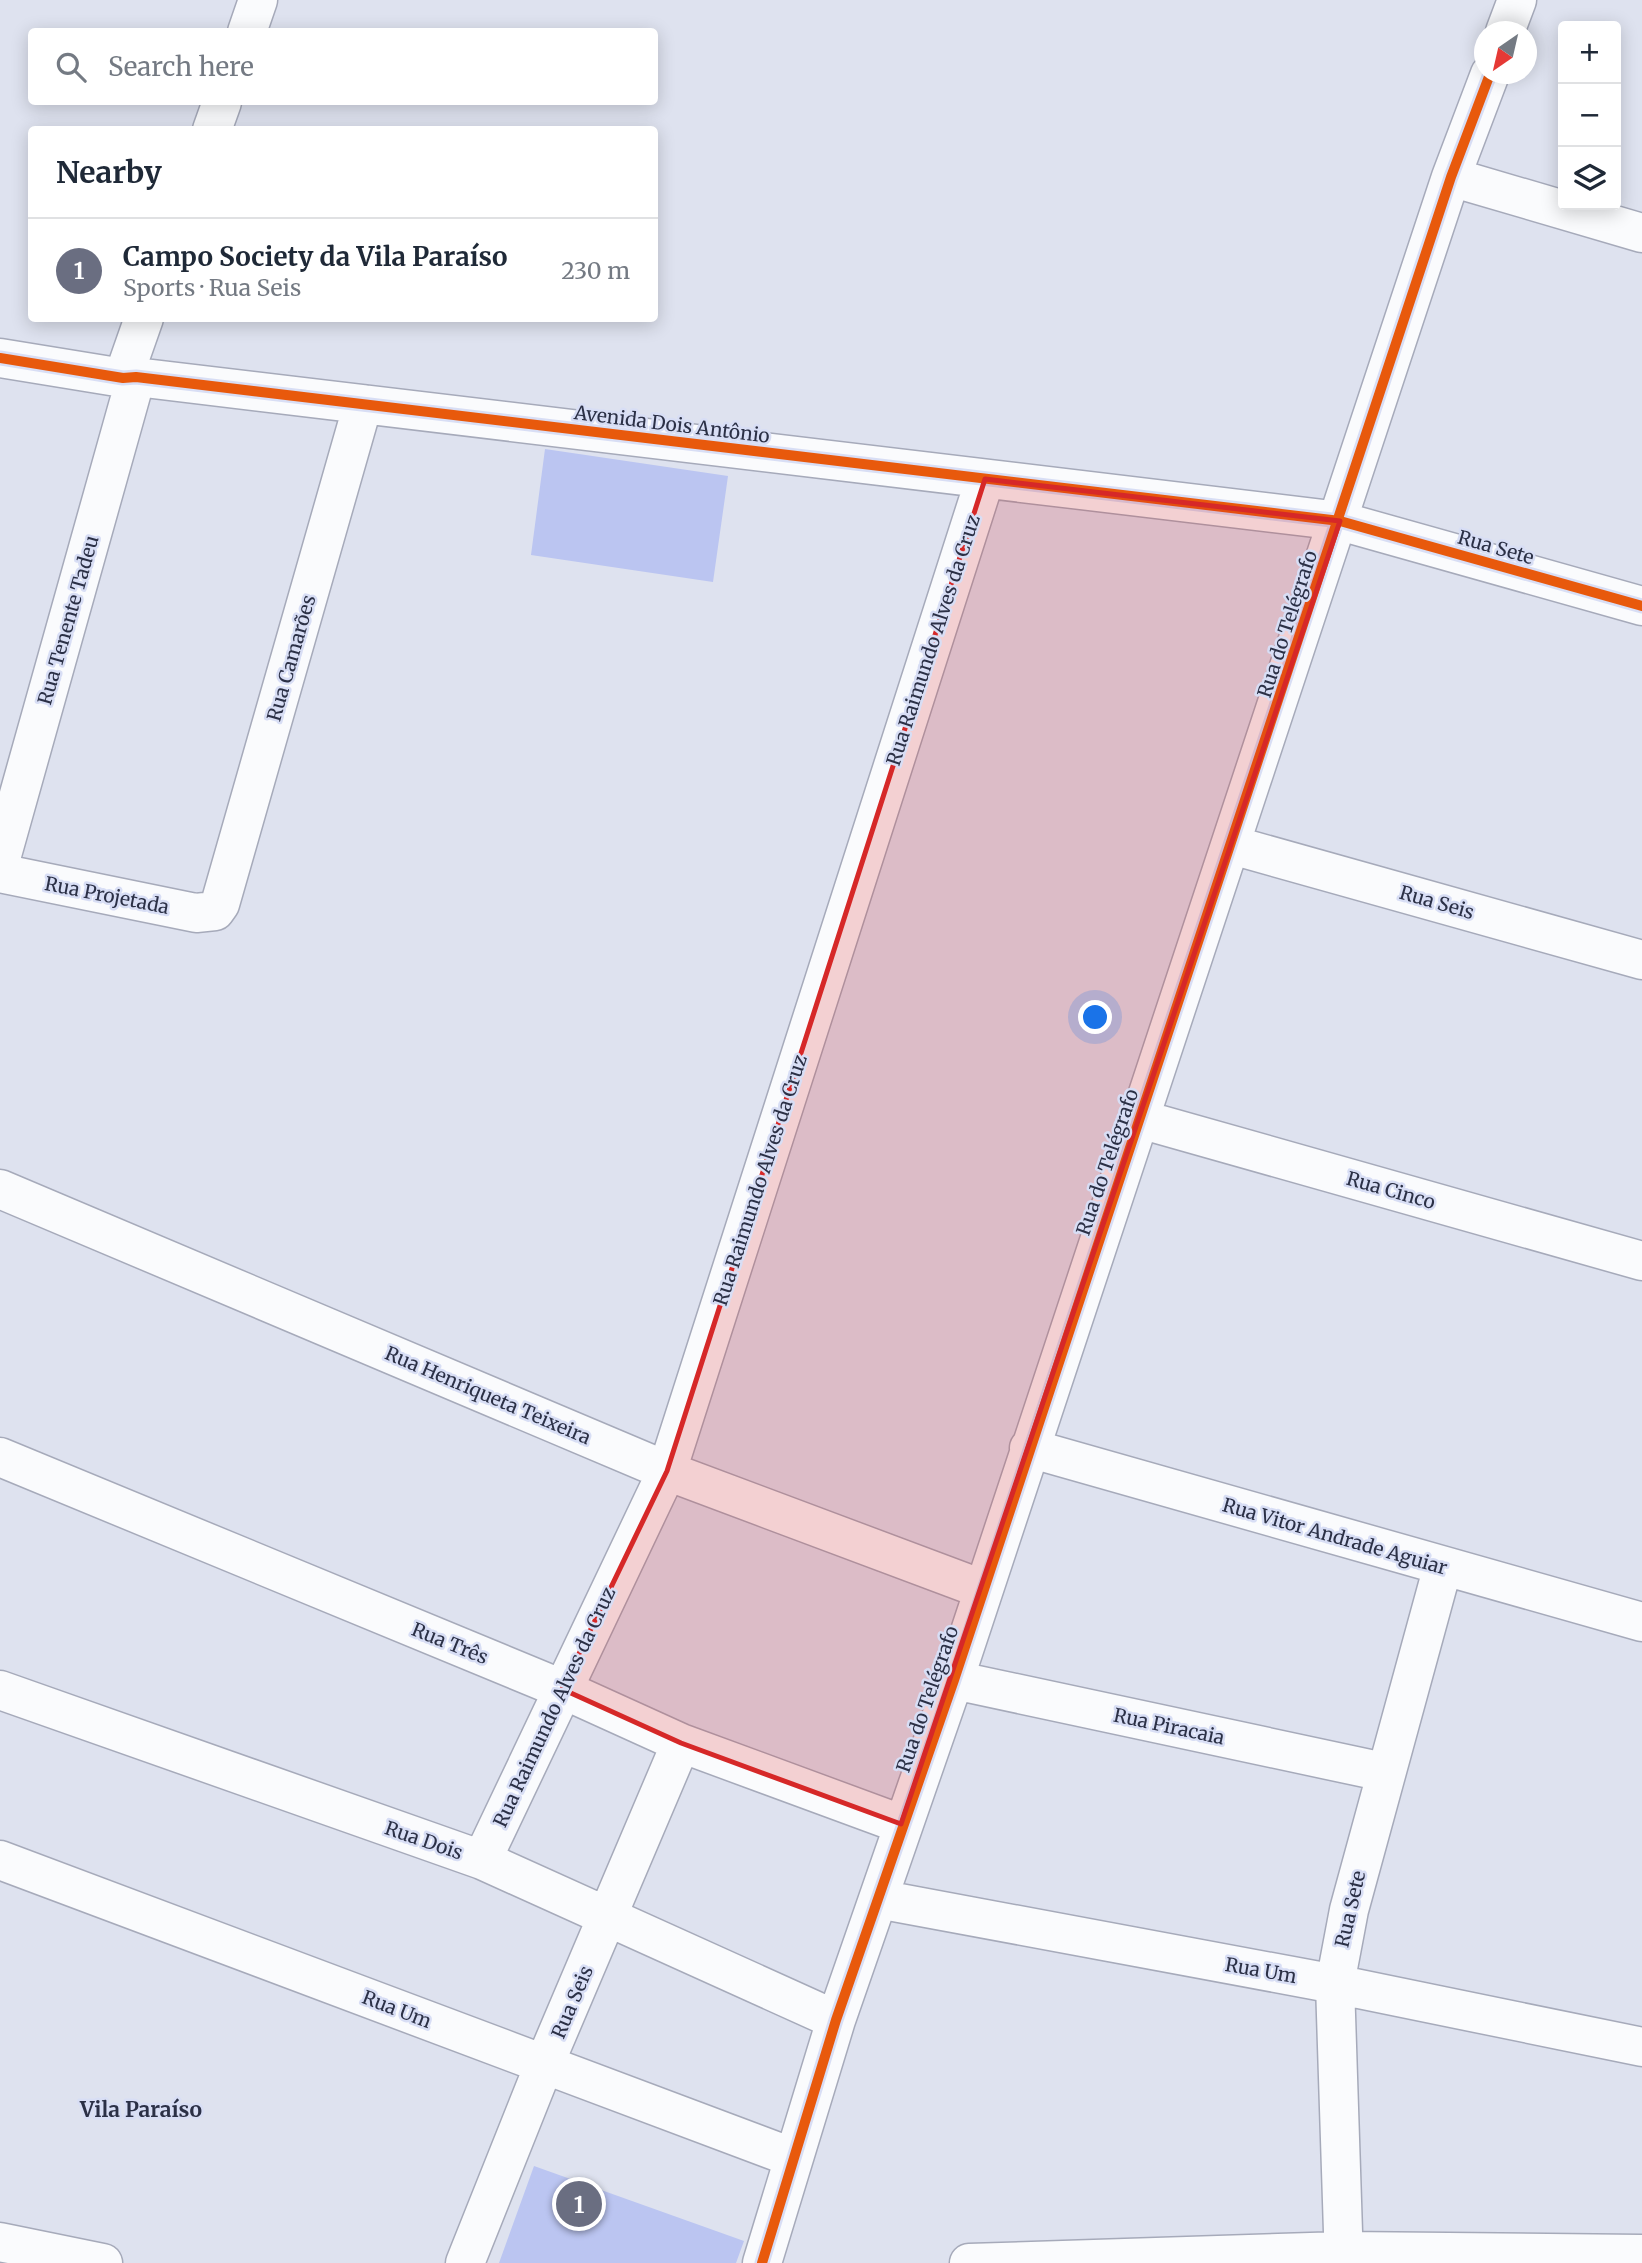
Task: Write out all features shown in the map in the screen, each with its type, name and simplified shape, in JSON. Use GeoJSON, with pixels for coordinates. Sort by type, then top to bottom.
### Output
{"type":"FeatureCollection","features":[{"type":"Feature","properties":{"kind":"street"},"geometry":{"type":"LineString","coordinates":[[248,28],[258,0]]}},
{"type":"Feature","properties":{"kind":"street"},"geometry":{"type":"LineString","coordinates":[[1509,21],[1517,0]]}},
{"type":"Feature","properties":{"kind":"street","name":"Rua do Telégrafo"},"geometry":{"type":"LineString","coordinates":[[762,2263],[836,2020],[901,1824],[954,1679],[1340,521],[1451,177],[1486,84]]}},
{"type":"Feature","properties":{"kind":"street"},"geometry":{"type":"LineString","coordinates":[[213,126],[221,105]]}},
{"type":"Feature","properties":{"kind":"street"},"geometry":{"type":"LineString","coordinates":[[1451,177],[1642,233]]}},
{"type":"Feature","properties":{"kind":"street","name":"Rua Tenente Tadeu"},"geometry":{"type":"LineString","coordinates":[[0,862],[143,322]]}},
{"type":"Feature","properties":{"kind":"street","name":"Avenida Dois Antônio"},"geometry":{"type":"LineString","coordinates":[[0,358],[129,378],[1340,521]]}},
{"type":"Feature","properties":{"kind":"street","name":"Rua Camarões"},"geometry":{"type":"LineString","coordinates":[[215,911],[224,894],[363,404]]}},
{"type":"Feature","properties":{"kind":"street","name":"Rua Raimundo Alves da Cruz"},"geometry":{"type":"LineString","coordinates":[[482,1860],[667,1471],[985,479]]}},
{"type":"Feature","properties":{"kind":"street","name":"Rua Sete"},"geometry":{"type":"LineString","coordinates":[[1340,521],[1642,606]]}},
{"type":"Feature","properties":{"kind":"street","name":"Rua Seis"},"geometry":{"type":"LineString","coordinates":[[1232,845],[1642,960]]}},
{"type":"Feature","properties":{"kind":"street","name":"Rua Projetada"},"geometry":{"type":"LineString","coordinates":[[0,873],[197,913],[215,911]]}},
{"type":"Feature","properties":{"kind":"street","name":"Rua Cinco"},"geometry":{"type":"LineString","coordinates":[[1140,1119],[1642,1261]]}},
{"type":"Feature","properties":{"kind":"street","name":"Rua Henriqueta Teixeira"},"geometry":{"type":"LineString","coordinates":[[0,1189],[667,1471],[982,1589]]}},
{"type":"Feature","properties":{"kind":"street","name":"Rua Vitor Andrade Aguiar"},"geometry":{"type":"LineString","coordinates":[[1029,1448],[1642,1622]]}},
{"type":"Feature","properties":{"kind":"street","name":"Rua Três"},"geometry":{"type":"LineString","coordinates":[[0,1457],[562,1689],[681,1743],[901,1824]]}},
{"type":"Feature","properties":{"kind":"street","name":"Rua Sete"},"geometry":{"type":"LineString","coordinates":[[1343,2257],[1335,1984],[1349,1910],[1384,1772],[1443,1566]]}},
{"type":"Feature","properties":{"kind":"street","name":"Rua Piracaia"},"geometry":{"type":"LineString","coordinates":[[954,1679],[1384,1772]]}},
{"type":"Feature","properties":{"kind":"street","name":"Rua Dois"},"geometry":{"type":"LineString","coordinates":[[0,1690],[482,1860],[609,1915],[836,2020]]}},
{"type":"Feature","properties":{"kind":"street","name":"Rua Seis"},"geometry":{"type":"LineString","coordinates":[[465,2263],[544,2065],[681,1743]]}},
{"type":"Feature","properties":{"kind":"street","name":"Rua Um"},"geometry":{"type":"LineString","coordinates":[[0,1860],[794,2158]]}},
{"type":"Feature","properties":{"kind":"street","name":"Rua Um"},"geometry":{"type":"LineString","coordinates":[[878,1899],[1335,1984],[1642,2048]]}},
{"type":"Feature","properties":{"kind":"street"},"geometry":{"type":"LineString","coordinates":[[0,2242],[103,2263]]}},
{"type":"Feature","properties":{"kind":"street"},"geometry":{"type":"LineString","coordinates":[[969,2263],[1642,2253]]}},
{"type":"Feature","properties":{"kind":"highlighted area"},"geometry":{"type":"Polygon","coordinates":[[[985,479],[1340,521],[901,1824],[681,1743],[562,1689],[667,1471],[985,479]]]}},
{"type":"Feature","properties":{"kind":"shaded area"},"geometry":{"type":"Polygon","coordinates":[[[545,449],[728,476],[713,582],[531,555],[545,449]]]}},
{"type":"Feature","properties":{"kind":"shaded area"},"geometry":{"type":"Polygon","coordinates":[[[534,2166],[744,2241],[736,2263],[499,2263],[534,2166]]]}},
{"type":"Feature","properties":{"kind":"cycle path"},"geometry":{"type":"LineString","coordinates":[[762,2263],[836,2020],[954,1680],[1451,177],[1486,84]]}},
{"type":"Feature","properties":{"kind":"cycle path"},"geometry":{"type":"LineString","coordinates":[[0,358],[123,378],[136,377],[1340,521],[1642,606]]}},
{"type":"Feature","properties":{"kind":"place","name":"Campo Society da Vila Paraíso"},"geometry":{"type":"Point","coordinates":[579,2204]}},
{"type":"Feature","properties":{"kind":"district","name":"Vila Paraíso"},"geometry":{"type":"Point","coordinates":[141,2109]}}]}
